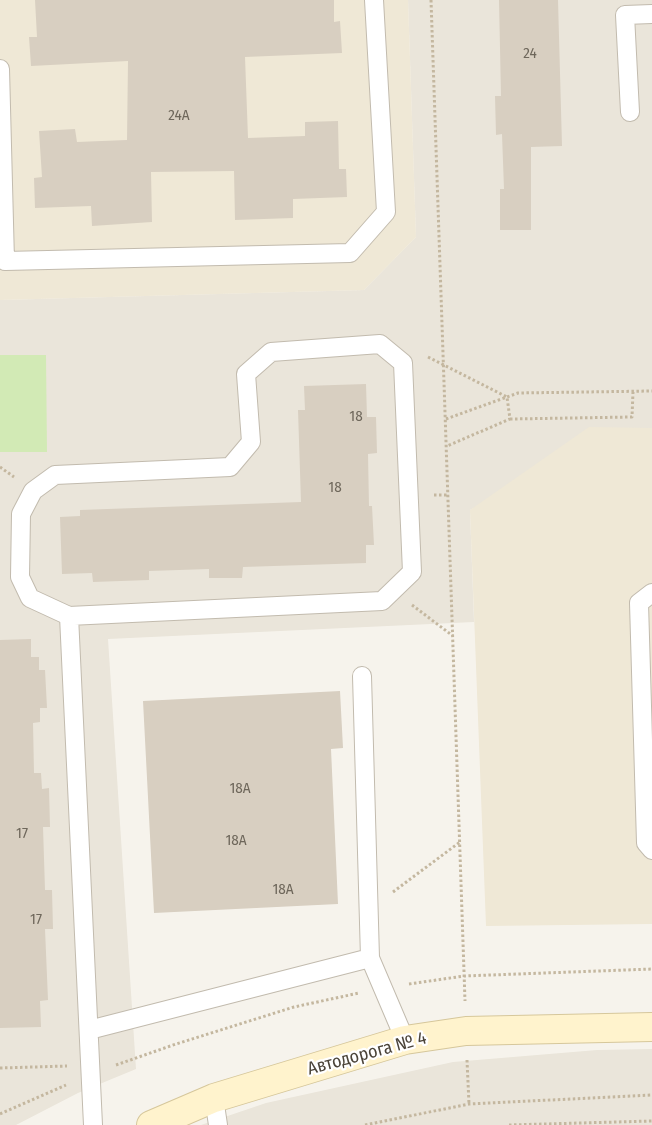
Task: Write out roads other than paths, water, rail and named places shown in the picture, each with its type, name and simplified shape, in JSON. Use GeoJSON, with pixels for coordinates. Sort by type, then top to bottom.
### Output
{"type":"FeatureCollection","features":[{"type":"Feature","properties":{"kind":"main road","name":"Автодорога № 4"},"geometry":{"type":"LineString","coordinates":[[151,1125],[214,1098],[405,1040],[466,1031],[652,1027]]}},
{"type":"Feature","properties":{"kind":"lane"},"geometry":{"type":"LineString","coordinates":[[0,69],[5,261],[350,253],[386,212],[374,0]]}},
{"type":"Feature","properties":{"kind":"lane"},"geometry":{"type":"LineString","coordinates":[[630,112],[624,15],[652,14]]}},
{"type":"Feature","properties":{"kind":"lane"},"geometry":{"type":"LineString","coordinates":[[380,344],[403,363],[412,572],[382,601],[68,616],[30,598],[20,577],[22,514],[33,490],[56,475],[230,467],[251,442],[246,374],[271,352],[380,344]]}},
{"type":"Feature","properties":{"kind":"lane"},"geometry":{"type":"LineString","coordinates":[[652,593],[639,603],[646,843],[652,850]]}},
{"type":"Feature","properties":{"kind":"lane"},"geometry":{"type":"LineString","coordinates":[[68,616],[93,1125]]}},
{"type":"Feature","properties":{"kind":"lane"},"geometry":{"type":"LineString","coordinates":[[362,676],[370,958],[405,1040]]}},
{"type":"Feature","properties":{"kind":"lane"},"geometry":{"type":"LineString","coordinates":[[89,1030],[370,958]]}},
{"type":"Feature","properties":{"kind":"lane"},"geometry":{"type":"LineString","coordinates":[[214,1098],[218,1125]]}}]}
